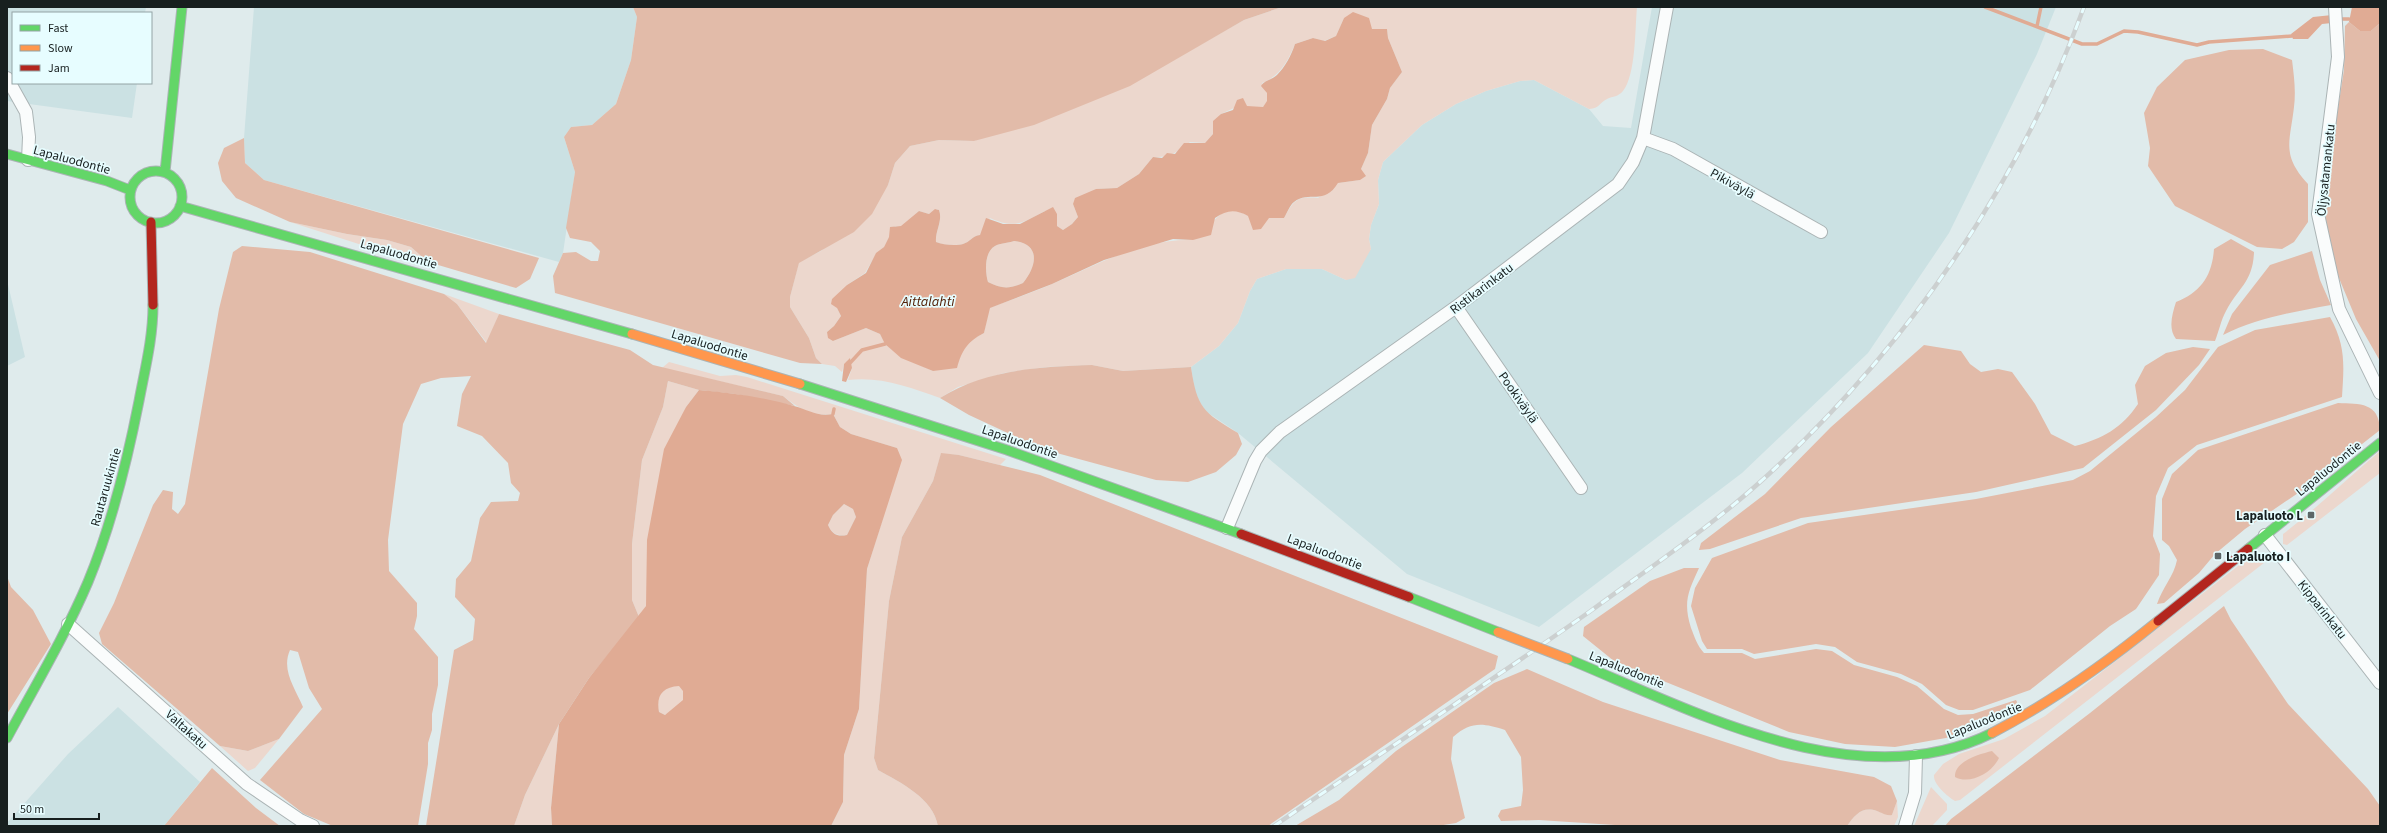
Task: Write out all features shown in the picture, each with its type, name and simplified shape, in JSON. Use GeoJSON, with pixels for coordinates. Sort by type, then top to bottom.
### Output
{"type":"FeatureCollection","features":[{"type":"Feature","properties":{"kind":"street"},"geometry":{"type":"LineString","coordinates":[[165,172],[182,7]]}},
{"type":"Feature","properties":{"kind":"street","name":"Ristikarinkatu"},"geometry":{"type":"LineString","coordinates":[[1227,528],[1249,471],[1268,444],[1605,196],[1627,173],[1642,138],[1667,7]]}},
{"type":"Feature","properties":{"kind":"street","name":"Öljysatamankatu"},"geometry":{"type":"LineString","coordinates":[[2335,7],[2338,57],[2318,214],[2339,309],[2380,393]]}},
{"type":"Feature","properties":{"kind":"street"},"geometry":{"type":"LineString","coordinates":[[7,78],[26,112],[29,137],[28,160]]}},
{"type":"Feature","properties":{"kind":"street","name":"Pikiväylä"},"geometry":{"type":"LineString","coordinates":[[1642,138],[1673,149],[1821,232]]}},
{"type":"Feature","properties":{"kind":"street","name":"Lapaluodontie"},"geometry":{"type":"LineString","coordinates":[[7,154],[107,181],[130,190]]}},
{"type":"Feature","properties":{"kind":"street"},"geometry":{"type":"LineString","coordinates":[[156,171],[165,172],[175,179],[181,190],[180,206],[169,219],[151,222],[136,214],[130,199],[130,190],[134,182],[144,174],[156,171]]}},
{"type":"Feature","properties":{"kind":"street","name":"Lapaluodontie"},"geometry":{"type":"LineString","coordinates":[[180,206],[326,245],[837,395],[1096,480],[1227,528],[1498,632],[1732,725],[1781,741],[1840,755],[1866,757],[1916,756],[1972,741],[2030,715],[2116,654],[2380,443]]}},
{"type":"Feature","properties":{"kind":"street","name":"Rautaruukintie"},"geometry":{"type":"LineString","coordinates":[[7,738],[68,624],[88,581],[103,539],[128,458],[151,341],[153,317],[151,222]]}},
{"type":"Feature","properties":{"kind":"street","name":"Pookiväylä"},"geometry":{"type":"LineString","coordinates":[[1456,307],[1582,488]]}},
{"type":"Feature","properties":{"kind":"street","name":"Kipparinkatu"},"geometry":{"type":"LineString","coordinates":[[2265,535],[2380,683]]}},
{"type":"Feature","properties":{"kind":"street","name":"Valtakatu"},"geometry":{"type":"LineString","coordinates":[[68,624],[247,784],[300,820],[313,826]]}},
{"type":"Feature","properties":{"kind":"street"},"geometry":{"type":"LineString","coordinates":[[1906,826],[1915,793],[1916,756]]}},
{"type":"Feature","properties":{"kind":"shaded area"},"geometry":{"type":"Polygon","coordinates":[[[7,7],[146,7],[145,12],[12,12],[12,84],[137,84],[132,118],[7,101],[7,7]]]}},
{"type":"Feature","properties":{"kind":"shaded area"},"geometry":{"type":"Polygon","coordinates":[[[254,7],[633,7],[637,17],[631,60],[616,104],[592,125],[571,127],[564,137],[575,172],[563,253],[559,262],[264,180],[245,163],[244,138],[254,7]]]}},
{"type":"Feature","properties":{"kind":"shaded area"},"geometry":{"type":"Polygon","coordinates":[[[633,7],[1282,7],[1244,20],[1130,86],[1034,125],[974,141],[939,140],[910,146],[895,163],[888,185],[872,214],[854,232],[799,263],[790,297],[790,307],[809,338],[816,358],[822,364],[800,363],[555,293],[553,276],[563,253],[576,252],[591,261],[598,261],[600,251],[591,242],[570,238],[566,228],[575,172],[564,137],[571,127],[592,125],[616,104],[631,60],[637,17],[633,7]]]}},
{"type":"Feature","properties":{"kind":"shaded area"},"geometry":{"type":"Polygon","coordinates":[[[1282,7],[1637,7],[1633,63],[1627,84],[1621,93],[1607,99],[1595,108],[1589,109],[1534,80],[1520,81],[1486,91],[1456,104],[1422,125],[1383,162],[1378,180],[1379,204],[1371,225],[1369,239],[1371,249],[1355,278],[1346,280],[1322,269],[1286,269],[1257,279],[1250,291],[1238,323],[1219,346],[1191,367],[1123,371],[1092,365],[1046,367],[1004,373],[958,387],[940,398],[895,383],[860,379],[848,380],[852,368],[844,364],[842,372],[835,366],[822,364],[816,358],[809,338],[790,307],[790,297],[799,262],[821,251],[888,185],[895,163],[910,146],[939,140],[974,141],[1198,46],[1244,20],[1282,7]],[[1344,18],[1336,36],[1324,41],[1313,38],[1295,44],[1279,72],[1262,83],[1267,93],[1267,102],[1263,107],[1236,107],[1221,114],[1213,134],[1205,143],[1190,142],[1173,154],[1153,157],[1139,174],[1117,188],[1096,189],[1073,204],[1078,217],[1072,224],[1063,230],[1057,226],[1057,214],[1045,211],[1030,219],[1012,224],[990,218],[980,235],[963,244],[946,244],[936,242],[940,222],[939,210],[936,209],[929,214],[919,211],[901,227],[895,226],[884,247],[876,254],[865,273],[847,285],[837,308],[841,316],[834,326],[827,332],[833,341],[866,328],[880,334],[890,348],[896,353],[933,371],[962,351],[971,340],[984,333],[989,308],[1037,290],[1103,261],[1138,248],[1156,243],[1193,240],[1224,211],[1238,210],[1248,216],[1284,218],[1297,200],[1305,198],[1318,198],[1338,183],[1360,180],[1361,169],[1368,153],[1372,125],[1387,99],[1390,88],[1402,72],[1388,38],[1387,29],[1372,29],[1344,18]]]}},
{"type":"Feature","properties":{"kind":"shaded area"},"geometry":{"type":"Polygon","coordinates":[[[1652,7],[2056,7],[2037,54],[1949,233],[1868,353],[1742,473],[1539,627],[1407,574],[1238,433],[1205,411],[1195,393],[1191,367],[1219,346],[1238,323],[1250,291],[1257,279],[1286,269],[1322,269],[1346,280],[1371,249],[1369,239],[1371,225],[1379,204],[1378,180],[1383,162],[1422,125],[1456,104],[1486,91],[1520,81],[1534,80],[1589,109],[1603,126],[1631,128],[1652,7]]]}},
{"type":"Feature","properties":{"kind":"shaded area"},"geometry":{"type":"Polygon","coordinates":[[[2349,22],[2360,31],[2371,31],[2380,23],[2380,361],[2356,319],[2329,254],[2324,197],[2344,70],[2345,26],[2349,22]]]}},
{"type":"Feature","properties":{"kind":"shaded area"},"geometry":{"type":"Polygon","coordinates":[[[2263,49],[2292,60],[2295,95],[2289,148],[2294,165],[2299,174],[2308,184],[2308,222],[2294,242],[2282,249],[2257,247],[2175,206],[2148,166],[2150,148],[2144,113],[2157,87],[2185,60],[2229,50],[2263,49]]]}},
{"type":"Feature","properties":{"kind":"shaded area"},"geometry":{"type":"Polygon","coordinates":[[[244,138],[245,163],[264,180],[539,258],[530,279],[516,288],[428,262],[411,247],[387,240],[347,234],[290,222],[236,198],[222,181],[218,163],[224,148],[244,138]]]}},
{"type":"Feature","properties":{"kind":"shaded area"},"geometry":{"type":"Polygon","coordinates":[[[290,222],[347,234],[387,240],[411,247],[428,262],[365,246],[290,222]]]}},
{"type":"Feature","properties":{"kind":"shaded area"},"geometry":{"type":"Polygon","coordinates":[[[2231,239],[2254,252],[2253,262],[2248,278],[2224,314],[2215,341],[2176,339],[2171,326],[2176,302],[2192,293],[2204,282],[2211,267],[2214,249],[2231,239]]]}},
{"type":"Feature","properties":{"kind":"shaded area"},"geometry":{"type":"Polygon","coordinates":[[[1014,241],[1029,246],[1032,251],[1034,257],[1028,276],[1023,283],[1010,287],[1001,287],[988,282],[986,262],[991,249],[997,245],[1014,241]]]}},
{"type":"Feature","properties":{"kind":"shaded area"},"geometry":{"type":"Polygon","coordinates":[[[242,246],[310,252],[444,294],[457,304],[486,343],[499,314],[630,350],[653,365],[783,396],[795,406],[735,394],[699,390],[668,381],[663,407],[642,460],[632,544],[632,600],[639,617],[589,678],[559,724],[525,795],[514,826],[426,826],[454,650],[473,640],[475,619],[455,597],[456,579],[471,561],[480,518],[491,502],[518,501],[520,493],[511,483],[508,463],[482,436],[457,426],[462,394],[471,376],[441,378],[421,384],[403,424],[388,540],[389,571],[417,603],[417,616],[414,629],[438,657],[438,685],[432,714],[432,730],[428,743],[428,764],[418,826],[333,826],[304,814],[260,780],[322,709],[309,688],[298,652],[290,650],[287,665],[290,679],[303,707],[279,739],[248,751],[220,746],[102,644],[99,633],[114,603],[153,505],[163,490],[173,492],[172,509],[178,514],[185,504],[219,309],[233,252],[242,246]]]}},
{"type":"Feature","properties":{"kind":"shaded area"},"geometry":{"type":"Polygon","coordinates":[[[2312,251],[2320,280],[2331,305],[2262,320],[2223,335],[2232,314],[2270,265],[2312,251]]]}},
{"type":"Feature","properties":{"kind":"shaded area"},"geometry":{"type":"Polygon","coordinates":[[[7,280],[25,357],[7,366],[7,280]]]}},
{"type":"Feature","properties":{"kind":"shaded area"},"geometry":{"type":"Polygon","coordinates":[[[444,294],[499,314],[487,343],[457,304],[444,294]]]}},
{"type":"Feature","properties":{"kind":"shaded area"},"geometry":{"type":"Polygon","coordinates":[[[2330,317],[2339,337],[2343,356],[2342,397],[2197,445],[2168,468],[2156,496],[2153,536],[2160,554],[2159,575],[2136,609],[2110,626],[2030,690],[1973,710],[1959,710],[1946,705],[1922,684],[1901,674],[1857,662],[1835,647],[1816,644],[1754,654],[1742,649],[1707,649],[1702,641],[1691,606],[1695,588],[1712,558],[1808,523],[1976,499],[2073,480],[2090,471],[2156,417],[2185,390],[2218,347],[2255,330],[2330,317]]]}},
{"type":"Feature","properties":{"kind":"shaded area"},"geometry":{"type":"Polygon","coordinates":[[[1924,345],[1961,351],[1970,364],[1981,372],[1998,369],[2012,372],[2035,404],[2051,434],[2075,446],[2103,436],[2118,426],[2132,412],[2138,404],[2135,385],[2145,366],[2166,353],[2193,347],[2210,349],[2199,365],[2156,410],[2083,468],[1976,492],[1801,518],[1710,549],[1699,550],[1701,543],[1765,494],[1831,427],[1924,345]]]}},
{"type":"Feature","properties":{"kind":"shaded area"},"geometry":{"type":"Polygon","coordinates":[[[669,362],[720,376],[736,375],[747,377],[1006,459],[1000,465],[959,455],[941,454],[933,481],[902,537],[889,601],[874,758],[878,770],[906,786],[923,799],[935,816],[938,826],[831,826],[843,802],[844,755],[859,709],[867,569],[883,518],[897,448],[851,434],[840,427],[833,414],[826,415],[812,413],[800,408],[783,396],[662,368],[669,362]]]}},
{"type":"Feature","properties":{"kind":"shaded area"},"geometry":{"type":"Polygon","coordinates":[[[1092,365],[1123,371],[1191,367],[1196,392],[1204,408],[1217,420],[1238,433],[1242,444],[1236,455],[1216,472],[1188,482],[1156,480],[1042,449],[969,415],[940,398],[958,388],[995,375],[1033,369],[1092,365]]]}},
{"type":"Feature","properties":{"kind":"shaded area"},"geometry":{"type":"Polygon","coordinates":[[[668,381],[699,390],[686,407],[677,427],[648,583],[646,606],[639,617],[632,600],[632,544],[642,460],[663,407],[668,381]]]}},
{"type":"Feature","properties":{"kind":"shaded area"},"geometry":{"type":"Polygon","coordinates":[[[2338,403],[2367,406],[2372,409],[2379,421],[2380,430],[2307,487],[2245,529],[2215,554],[2199,573],[2164,603],[2157,604],[2177,560],[2169,546],[2162,540],[2162,499],[2172,474],[2198,450],[2338,403]]]}},
{"type":"Feature","properties":{"kind":"shaded area"},"geometry":{"type":"Polygon","coordinates":[[[2380,451],[2380,473],[2287,545],[2283,544],[2283,534],[2380,451]]]}},
{"type":"Feature","properties":{"kind":"shaded area"},"geometry":{"type":"Polygon","coordinates":[[[941,453],[959,455],[1040,475],[1498,656],[1495,669],[1268,826],[938,826],[930,807],[923,799],[906,786],[878,770],[874,758],[889,601],[902,537],[933,481],[941,453]]]}},
{"type":"Feature","properties":{"kind":"shaded area"},"geometry":{"type":"Polygon","coordinates":[[[844,504],[853,509],[856,517],[847,535],[835,534],[828,525],[833,515],[844,504]]]}},
{"type":"Feature","properties":{"kind":"shaded area"},"geometry":{"type":"Polygon","coordinates":[[[2256,552],[2266,554],[2269,559],[1960,800],[1955,801],[1938,786],[1934,775],[1943,764],[1959,754],[2004,739],[2045,716],[2256,552]]]}},
{"type":"Feature","properties":{"kind":"shaded area"},"geometry":{"type":"Polygon","coordinates":[[[1684,568],[1699,568],[1688,597],[1687,611],[1691,628],[1704,653],[1742,653],[1755,659],[1816,649],[1832,651],[1854,665],[1897,677],[1917,686],[1944,709],[1958,715],[1973,714],[2016,700],[2017,702],[2014,710],[1957,736],[1895,747],[1845,744],[1789,732],[1614,661],[1583,636],[1584,627],[1650,581],[1684,568]]]}},
{"type":"Feature","properties":{"kind":"shaded area"},"geometry":{"type":"Polygon","coordinates":[[[7,576],[11,587],[33,610],[51,644],[7,714],[7,576]]]}},
{"type":"Feature","properties":{"kind":"shaded area"},"geometry":{"type":"Polygon","coordinates":[[[2224,606],[2231,620],[2288,704],[2368,789],[2380,806],[2380,826],[1945,826],[1951,819],[2090,713],[2224,606]]]}},
{"type":"Feature","properties":{"kind":"shaded area"},"geometry":{"type":"Polygon","coordinates":[[[1527,669],[1603,702],[1780,760],[1874,777],[1891,786],[1897,801],[1892,815],[1867,810],[1859,812],[1847,826],[1630,826],[1539,820],[1501,821],[1498,816],[1501,810],[1521,806],[1523,790],[1521,757],[1505,730],[1490,726],[1478,725],[1466,728],[1453,737],[1451,759],[1465,818],[1456,823],[1437,826],[1295,826],[1339,800],[1396,751],[1494,683],[1527,669]]]}},
{"type":"Feature","properties":{"kind":"shaded area"},"geometry":{"type":"Polygon","coordinates":[[[685,671],[684,707],[665,715],[659,712],[654,694],[685,671]]]}},
{"type":"Feature","properties":{"kind":"shaded area"},"geometry":{"type":"Polygon","coordinates":[[[118,707],[200,782],[164,826],[7,826],[7,823],[68,754],[118,707]]]}},
{"type":"Feature","properties":{"kind":"shaded area"},"geometry":{"type":"Polygon","coordinates":[[[559,724],[551,808],[552,826],[514,826],[525,795],[559,724]]]}},
{"type":"Feature","properties":{"kind":"shaded area"},"geometry":{"type":"Polygon","coordinates":[[[279,739],[255,768],[248,771],[220,746],[248,751],[279,739]]]}},
{"type":"Feature","properties":{"kind":"shaded area"},"geometry":{"type":"Polygon","coordinates":[[[1992,751],[1999,758],[1986,773],[1967,780],[1955,777],[1956,771],[1963,763],[1975,756],[1992,751]]]}},
{"type":"Feature","properties":{"kind":"shaded area"},"geometry":{"type":"Polygon","coordinates":[[[212,768],[256,808],[280,826],[164,826],[212,768]]]}},
{"type":"Feature","properties":{"kind":"shaded area"},"geometry":{"type":"Polygon","coordinates":[[[1931,787],[1947,804],[1947,810],[1932,826],[1914,826],[1931,787]]]}},
{"type":"Feature","properties":{"kind":"shaded area"},"geometry":{"type":"Polygon","coordinates":[[[1897,801],[1898,817],[1894,826],[1847,826],[1859,812],[1867,810],[1892,815],[1897,801]]]}},
{"type":"Feature","properties":{"kind":"water"},"geometry":{"type":"Polygon","coordinates":[[[2352,7],[2380,7],[2380,23],[2371,31],[2360,31],[2349,22],[2352,7]]]}},
{"type":"Feature","properties":{"kind":"water","name":"Aittalahti"},"geometry":{"type":"Polygon","coordinates":[[[1353,12],[1369,18],[1372,29],[1387,29],[1388,38],[1402,72],[1390,88],[1387,99],[1372,125],[1368,153],[1361,169],[1366,176],[1360,180],[1338,183],[1333,190],[1322,196],[1305,197],[1300,199],[1293,203],[1284,218],[1269,218],[1261,229],[1253,230],[1248,216],[1239,212],[1231,211],[1223,213],[1215,218],[1211,235],[1193,240],[1173,239],[1104,260],[1052,284],[990,308],[984,333],[969,343],[963,351],[957,368],[933,371],[901,358],[885,344],[880,334],[866,328],[833,341],[828,338],[827,332],[834,326],[841,316],[837,308],[831,304],[832,299],[847,285],[866,273],[876,253],[884,247],[889,237],[890,227],[901,226],[919,211],[929,214],[935,209],[939,210],[940,222],[936,242],[960,245],[980,235],[986,218],[1003,224],[1020,224],[1053,207],[1057,214],[1057,226],[1063,230],[1072,224],[1078,217],[1073,204],[1075,198],[1096,189],[1117,188],[1139,174],[1153,157],[1162,158],[1167,153],[1175,154],[1184,143],[1205,143],[1213,134],[1213,121],[1221,114],[1233,110],[1237,100],[1243,98],[1247,106],[1263,107],[1267,101],[1267,93],[1261,86],[1264,82],[1275,77],[1280,72],[1288,61],[1295,44],[1313,38],[1325,41],[1336,36],[1344,18],[1353,12]],[[1014,241],[997,245],[991,249],[986,262],[988,282],[997,286],[1006,287],[1023,283],[1031,270],[1034,257],[1029,246],[1014,241]]]}},
{"type":"Feature","properties":{"kind":"water"},"geometry":{"type":"Polygon","coordinates":[[[2332,15],[2332,23],[2322,24],[2308,39],[2293,39],[2291,34],[2313,17],[2332,15]]]}},
{"type":"Feature","properties":{"kind":"water"},"geometry":{"type":"Polygon","coordinates":[[[850,358],[852,368],[846,382],[842,381],[844,364],[850,358]]]}},
{"type":"Feature","properties":{"kind":"water"},"geometry":{"type":"Polygon","coordinates":[[[699,390],[759,398],[783,403],[822,415],[833,414],[840,427],[851,434],[897,448],[902,460],[867,569],[859,709],[844,755],[843,802],[831,826],[552,826],[551,808],[559,724],[589,678],[646,606],[647,540],[664,449],[686,407],[699,390]],[[844,504],[833,515],[828,525],[833,533],[840,536],[847,535],[856,517],[853,509],[844,504]],[[679,686],[664,690],[658,701],[659,712],[665,715],[683,700],[683,691],[679,686]]]}},
{"type":"Feature","properties":{"kind":"waterway"},"geometry":{"type":"LineString","coordinates":[[1985,7],[2082,44],[2097,44],[2124,31],[2138,32],[2197,45],[2209,42],[2292,36]]}},
{"type":"Feature","properties":{"kind":"waterway"},"geometry":{"type":"LineString","coordinates":[[2037,26],[2041,7]]}},
{"type":"Feature","properties":{"kind":"waterway"},"geometry":{"type":"LineString","coordinates":[[2342,19],[2349,19]]}},
{"type":"Feature","properties":{"kind":"waterway"},"geometry":{"type":"LineString","coordinates":[[850,363],[862,350],[885,344]]}},
{"type":"Feature","properties":{"kind":"waterway"},"geometry":{"type":"LineString","coordinates":[[833,414],[834,409]]}},
{"type":"Feature","properties":{"kind":"railway"},"geometry":{"type":"LineString","coordinates":[[1274,826],[1553,638],[1683,544],[1749,492],[1820,424],[1868,371],[1913,316],[1954,259],[1992,199],[2027,137],[2058,73],[2084,7]]}},
{"type":"Feature","properties":{"kind":"traffic: fast"},"geometry":{"type":"LineString","coordinates":[[165,172],[182,7]]}},
{"type":"Feature","properties":{"kind":"traffic: fast"},"geometry":{"type":"LineString","coordinates":[[7,154],[107,181],[130,190]]}},
{"type":"Feature","properties":{"kind":"traffic: fast"},"geometry":{"type":"LineString","coordinates":[[156,171],[166,173],[174,179],[180,187],[182,197],[180,207],[174,215],[166,221],[156,223],[146,221],[138,215],[132,207],[130,197],[132,187],[138,179],[146,173],[156,171]]}},
{"type":"Feature","properties":{"kind":"traffic: fast"},"geometry":{"type":"LineString","coordinates":[[180,206],[632,334]]}},
{"type":"Feature","properties":{"kind":"traffic: fast"},"geometry":{"type":"LineString","coordinates":[[7,738],[70,622],[97,560],[112,515],[124,470],[146,365],[153,317],[153,305]]}},
{"type":"Feature","properties":{"kind":"traffic: fast"},"geometry":{"type":"LineString","coordinates":[[800,384],[1007,450],[1241,534]]}},
{"type":"Feature","properties":{"kind":"traffic: fast"},"geometry":{"type":"LineString","coordinates":[[2248,549],[2380,443]]}},
{"type":"Feature","properties":{"kind":"traffic: fast"},"geometry":{"type":"LineString","coordinates":[[1409,597],[1498,632]]}},
{"type":"Feature","properties":{"kind":"traffic: fast"},"geometry":{"type":"LineString","coordinates":[[1568,659],[1668,702],[1721,722],[1776,740],[1832,752],[1887,757],[1940,751],[1992,733]]}},
{"type":"Feature","properties":{"kind":"traffic: slow"},"geometry":{"type":"LineString","coordinates":[[632,334],[800,384]]}},
{"type":"Feature","properties":{"kind":"traffic: slow"},"geometry":{"type":"LineString","coordinates":[[1992,733],[2078,682],[2158,621]]}},
{"type":"Feature","properties":{"kind":"traffic: slow"},"geometry":{"type":"LineString","coordinates":[[1498,632],[1568,659]]}},
{"type":"Feature","properties":{"kind":"traffic: jam"},"geometry":{"type":"LineString","coordinates":[[151,222],[153,305]]}},
{"type":"Feature","properties":{"kind":"traffic: jam"},"geometry":{"type":"LineString","coordinates":[[1241,534],[1409,597]]}},
{"type":"Feature","properties":{"kind":"traffic: jam"},"geometry":{"type":"LineString","coordinates":[[2158,621],[2248,549]]}},
{"type":"Feature","properties":{"kind":"place","name":"Lapaluoto L"},"geometry":{"type":"Point","coordinates":[2311,515]}},
{"type":"Feature","properties":{"kind":"place","name":"Lapaluoto I"},"geometry":{"type":"Point","coordinates":[2218,556]}}]}
